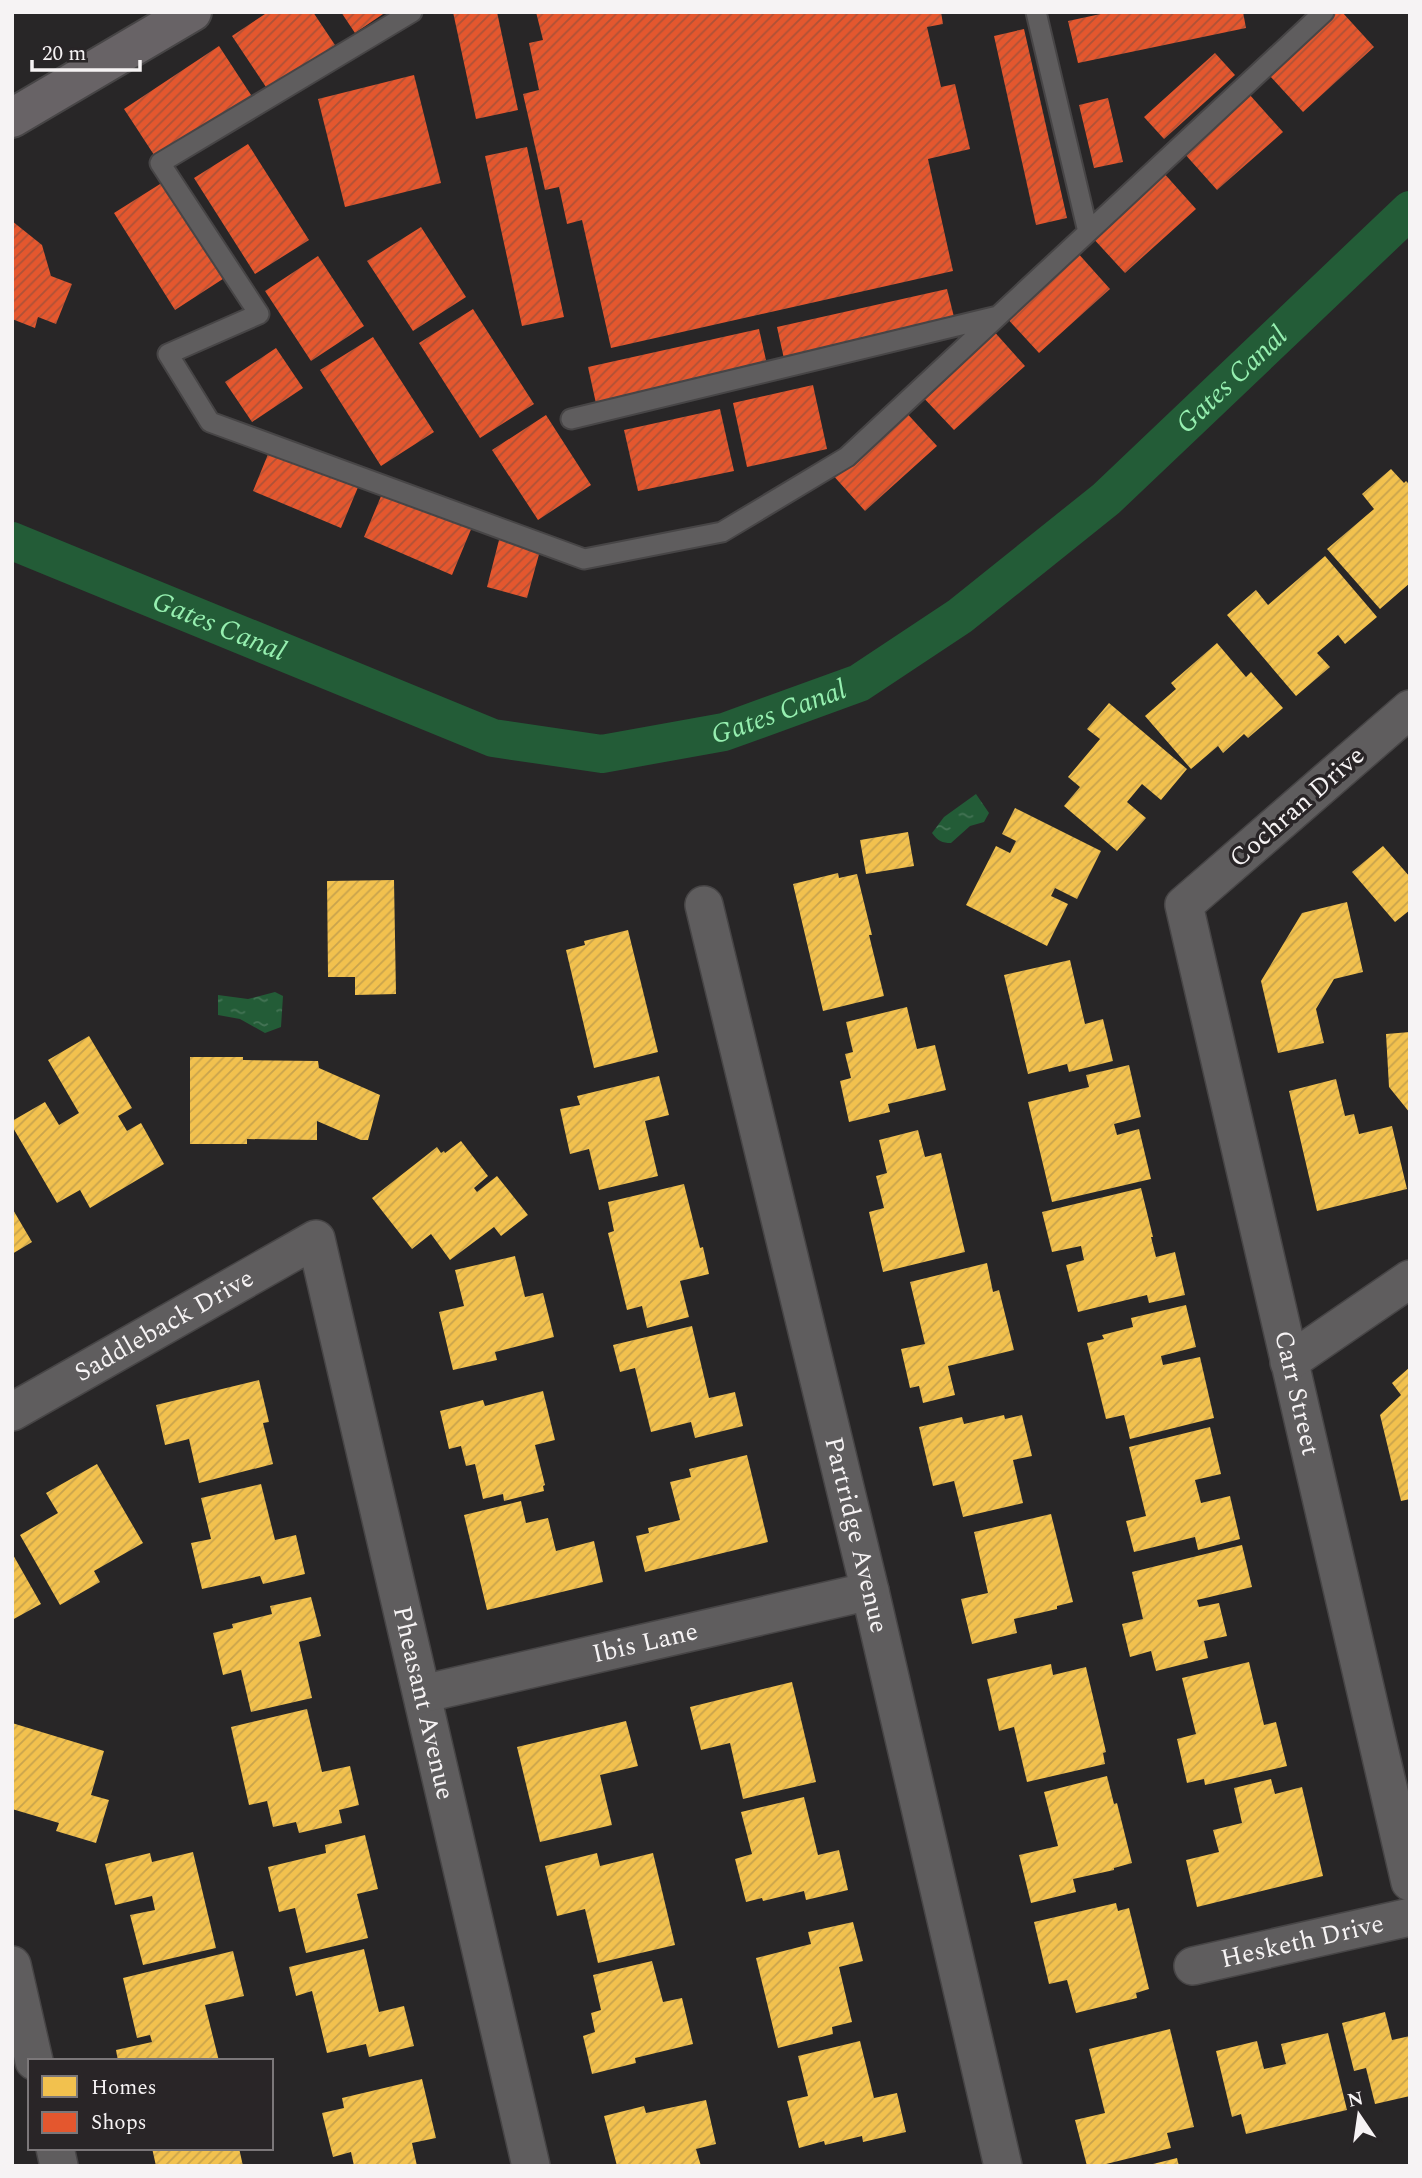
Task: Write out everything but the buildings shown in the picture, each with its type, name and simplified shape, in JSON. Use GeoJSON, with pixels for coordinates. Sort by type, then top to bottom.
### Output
{"type":"FeatureCollection","features":[{"type":"Feature","properties":{"kind":"main road"},"geometry":{"type":"LineString","coordinates":[[12,118],[192,12]]}},
{"type":"Feature","properties":{"kind":"street","name":"Cochran Drive"},"geometry":{"type":"LineString","coordinates":[[1184,905],[1410,709]]}},
{"type":"Feature","properties":{"kind":"street","name":"Partridge Avenue"},"geometry":{"type":"LineString","coordinates":[[704,905],[870,1591],[1003,2166]]}},
{"type":"Feature","properties":{"kind":"street","name":"Carr Street"},"geometry":{"type":"LineString","coordinates":[[1184,905],[1410,1882]]}},
{"type":"Feature","properties":{"kind":"street","name":"Saddleback Drive"},"geometry":{"type":"LineString","coordinates":[[12,1412],[316,1239]]}},
{"type":"Feature","properties":{"kind":"street","name":"Pheasant Avenue"},"geometry":{"type":"LineString","coordinates":[[316,1239],[531,2166]]}},
{"type":"Feature","properties":{"kind":"street"},"geometry":{"type":"LineString","coordinates":[[1289,1362],[1410,1279]]}},
{"type":"Feature","properties":{"kind":"street","name":"Ibis Lane"},"geometry":{"type":"LineString","coordinates":[[422,1694],[870,1591]]}},
{"type":"Feature","properties":{"kind":"street","name":"Hesketh Drive"},"geometry":{"type":"LineString","coordinates":[[1193,1966],[1410,1917]]}},
{"type":"Feature","properties":{"kind":"street"},"geometry":{"type":"LineString","coordinates":[[12,1965],[34,2059]]}},
{"type":"Feature","properties":{"kind":"lane"},"geometry":{"type":"LineString","coordinates":[[412,12],[160,163],[259,314],[168,354],[210,422],[584,559],[722,532],[847,457],[1324,12]]}},
{"type":"Feature","properties":{"kind":"lane"},"geometry":{"type":"LineString","coordinates":[[1036,12],[1088,232]]}},
{"type":"Feature","properties":{"kind":"lane"},"geometry":{"type":"LineString","coordinates":[[571,419],[999,316]]}},
{"type":"Feature","properties":{"kind":"water"},"geometry":{"type":"Polygon","coordinates":[[[976,794],[989,813],[984,822],[970,826],[951,843],[936,838],[932,833],[944,817],[976,794]]]}},
{"type":"Feature","properties":{"kind":"water"},"geometry":{"type":"Polygon","coordinates":[[[275,992],[283,996],[281,1027],[265,1033],[240,1019],[218,1015],[218,995],[248,999],[275,992]]]}},
{"type":"Feature","properties":{"kind":"waterway","name":"Gates Canal"},"geometry":{"type":"LineString","coordinates":[[12,541],[493,738],[602,754],[724,732],[859,683],[960,616],[1106,499],[1410,210]]}}]}
